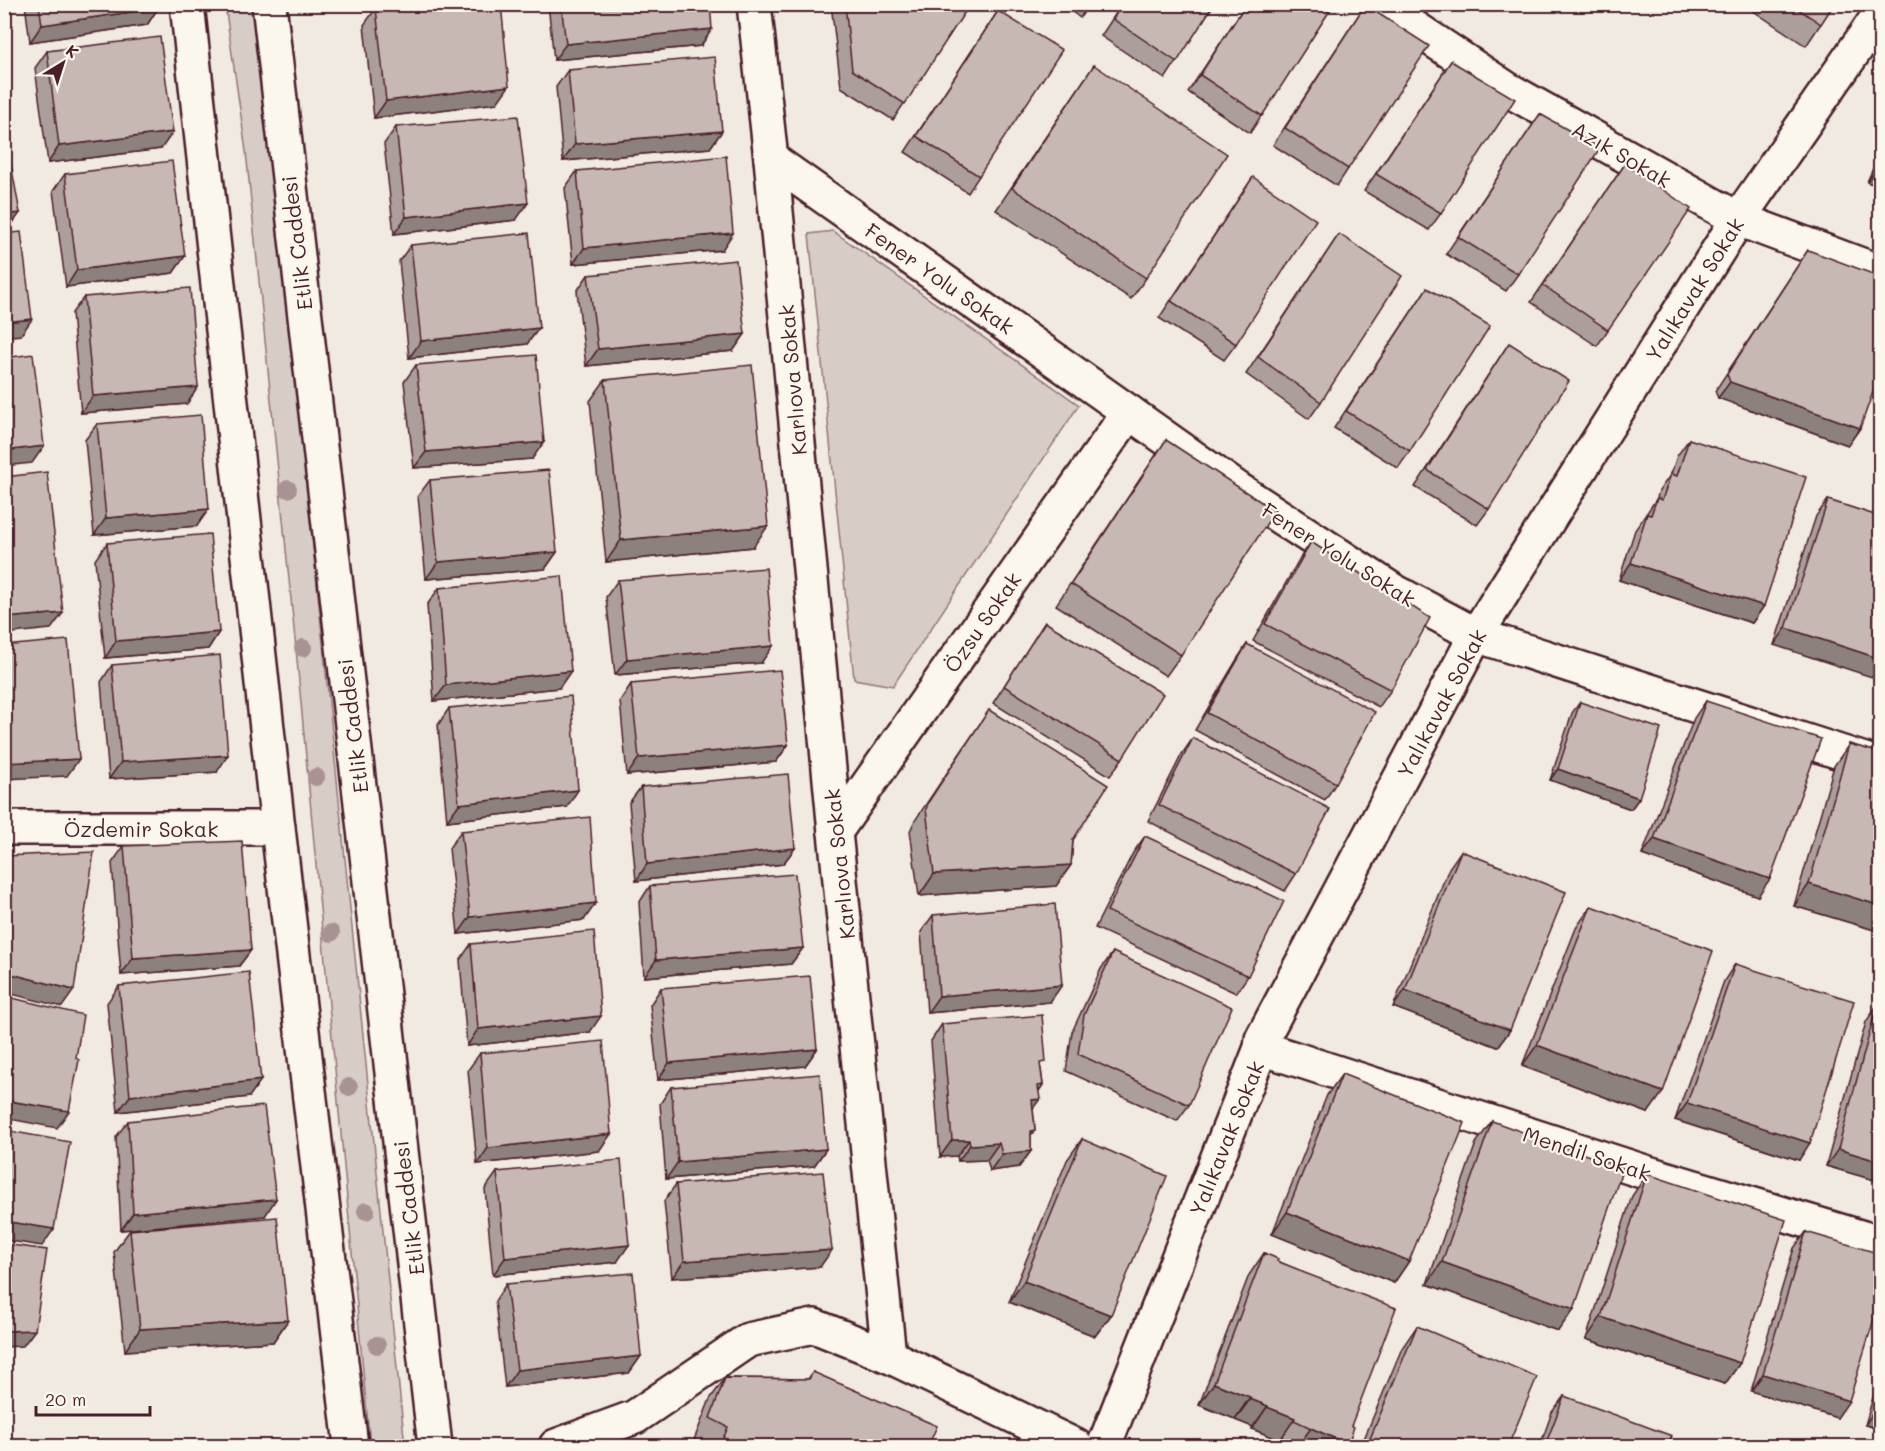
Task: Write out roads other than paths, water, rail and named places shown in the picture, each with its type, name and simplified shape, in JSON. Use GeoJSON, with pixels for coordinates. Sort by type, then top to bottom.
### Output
{"type":"FeatureCollection","features":[{"type":"Feature","properties":{"kind":"street"},"geometry":{"type":"LineString","coordinates":[[187,4],[278,828],[351,1446]]}},
{"type":"Feature","properties":{"kind":"street","name":"Etlik Caddesi"},"geometry":{"type":"LineString","coordinates":[[269,4],[435,1446]]}},
{"type":"Feature","properties":{"kind":"street","name":"Karlıova Sokak"},"geometry":{"type":"LineString","coordinates":[[754,4],[889,1356]]}},
{"type":"Feature","properties":{"kind":"street","name":"Azık Sokak"},"geometry":{"type":"LineString","coordinates":[[1380,4],[1507,89],[1738,219],[1881,272]]}},
{"type":"Feature","properties":{"kind":"street","name":"Yalıkavak Sokak"},"geometry":{"type":"LineString","coordinates":[[1104,1446],[1262,1048],[1262,1039],[1476,635],[1738,219],[1881,14]]}},
{"type":"Feature","properties":{"kind":"street","name":"Fener Yolu Sokak"},"geometry":{"type":"LineString","coordinates":[[771,159],[1239,490],[1392,590],[1476,635],[1881,765]]}},
{"type":"Feature","properties":{"kind":"street","name":"Özsu Sokak"},"geometry":{"type":"LineString","coordinates":[[835,832],[1129,412]]}},
{"type":"Feature","properties":{"kind":"street","name":"Özdemir Sokak"},"geometry":{"type":"LineString","coordinates":[[4,828],[278,828]]}},
{"type":"Feature","properties":{"kind":"street","name":"Mendil Sokak"},"geometry":{"type":"LineString","coordinates":[[1262,1048],[1648,1173],[1881,1243]]}},
{"type":"Feature","properties":{"kind":"street"},"geometry":{"type":"LineString","coordinates":[[556,1446],[635,1417],[748,1340],[814,1326],[889,1356],[1076,1446]]}}]}
